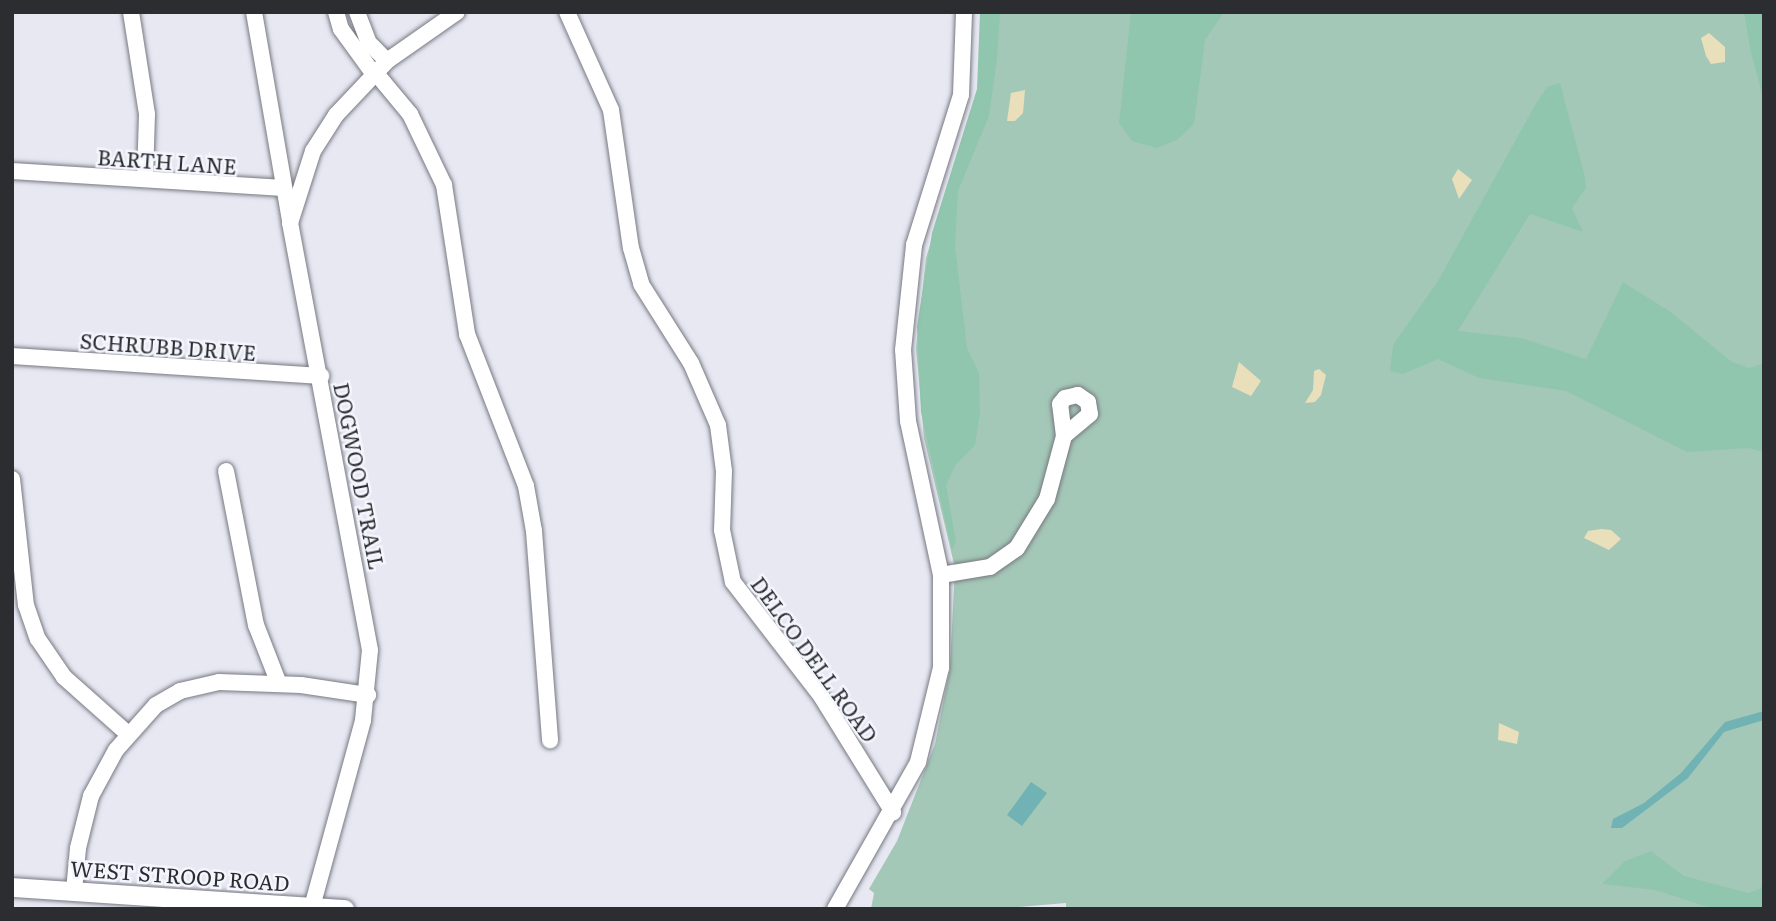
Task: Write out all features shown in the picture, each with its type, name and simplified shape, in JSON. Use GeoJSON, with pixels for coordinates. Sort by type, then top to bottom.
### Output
{"type":"FeatureCollection","features":[{"type":"Feature","properties":{"kind":"main road","name":"WEST STROOP ROAD"},"geometry":{"type":"LineString","coordinates":[[12,887],[344,909]]}},
{"type":"Feature","properties":{"kind":"street"},"geometry":{"type":"LineString","coordinates":[[131,12],[147,114],[145,179]]}},
{"type":"Feature","properties":{"kind":"street"},"geometry":{"type":"LineString","coordinates":[[254,12],[290,223]]}},
{"type":"Feature","properties":{"kind":"street","name":"DOGWOOD TRAIL"},"geometry":{"type":"LineString","coordinates":[[312,907],[368,695],[370,650],[290,223],[313,151],[336,115],[378,69],[457,12]]}},
{"type":"Feature","properties":{"kind":"street","name":"DELCO DELL ROAD"},"geometry":{"type":"LineString","coordinates":[[567,12],[611,110],[631,248],[641,284],[691,363],[719,425],[724,471],[722,530],[733,582],[821,696],[893,812]]}},
{"type":"Feature","properties":{"kind":"street"},"geometry":{"type":"LineString","coordinates":[[835,909],[893,812],[918,762],[935,702],[943,638],[941,575],[908,421],[905,311],[914,245],[961,94],[964,12]]}},
{"type":"Feature","properties":{"kind":"street"},"geometry":{"type":"LineString","coordinates":[[336,13],[357,13],[368,54]]}},
{"type":"Feature","properties":{"kind":"street"},"geometry":{"type":"LineString","coordinates":[[336,13],[410,114],[444,185],[467,334],[526,486],[534,531],[550,740]]}},
{"type":"Feature","properties":{"kind":"street","name":"BARTH LANE"},"geometry":{"type":"LineString","coordinates":[[12,171],[283,188]]}},
{"type":"Feature","properties":{"kind":"street","name":"SCHRUBB DRIVE"},"geometry":{"type":"LineString","coordinates":[[12,356],[320,376]]}},
{"type":"Feature","properties":{"kind":"street"},"geometry":{"type":"LineString","coordinates":[[941,575],[990,566],[1017,548],[1047,499],[1064,436]]}},
{"type":"Feature","properties":{"kind":"street"},"geometry":{"type":"LineString","coordinates":[[226,471],[256,625],[279,684]]}},
{"type":"Feature","properties":{"kind":"street"},"geometry":{"type":"LineString","coordinates":[[12,479],[26,605],[38,639],[64,677],[128,734]]}},
{"type":"Feature","properties":{"kind":"street"},"geometry":{"type":"LineString","coordinates":[[75,891],[80,836],[91,796],[128,734],[156,705],[180,691],[219,682],[279,684],[368,695]]}},
{"type":"Feature","properties":{"kind":"green space"},"geometry":{"type":"Polygon","coordinates":[[[980,12],[1764,12],[1764,909],[1066,909],[1066,903],[996,909],[871,909],[874,893],[869,889],[897,841],[935,744],[950,668],[955,568],[924,438],[916,348],[926,258],[976,96],[982,63],[980,12]]]}},
{"type":"Feature","properties":{"kind":"green space"},"geometry":{"type":"Polygon","coordinates":[[[980,12],[1000,12],[997,59],[989,116],[958,191],[955,246],[967,348],[979,373],[980,413],[975,445],[955,466],[946,485],[956,542],[952,550],[921,412],[917,326],[932,233],[977,89],[980,12]]]}},
{"type":"Feature","properties":{"kind":"green space"},"geometry":{"type":"Polygon","coordinates":[[[1131,12],[1224,12],[1205,40],[1194,124],[1177,140],[1157,148],[1132,141],[1119,123],[1131,12]]]}},
{"type":"Feature","properties":{"kind":"green space"},"geometry":{"type":"Polygon","coordinates":[[[1744,12],[1764,12],[1764,102],[1750,48],[1744,12]]]}},
{"type":"Feature","properties":{"kind":"green space"},"geometry":{"type":"Polygon","coordinates":[[[1560,83],[1585,177],[1586,188],[1572,208],[1583,232],[1530,214],[1458,331],[1521,338],[1586,359],[1623,282],[1672,313],[1732,362],[1749,368],[1764,363],[1764,452],[1749,448],[1687,452],[1566,391],[1479,378],[1438,359],[1403,374],[1390,371],[1393,345],[1438,281],[1535,105],[1547,87],[1560,83]]]}},
{"type":"Feature","properties":{"kind":"green space"},"geometry":{"type":"Polygon","coordinates":[[[1651,851],[1684,876],[1748,893],[1760,889],[1764,883],[1764,909],[1714,909],[1655,890],[1602,884],[1625,861],[1651,851]]]}},
{"type":"Feature","properties":{"kind":"sand"},"geometry":{"type":"Polygon","coordinates":[[[1709,33],[1725,47],[1725,62],[1711,64],[1706,56],[1701,38],[1709,33]]]}},
{"type":"Feature","properties":{"kind":"sand"},"geometry":{"type":"Polygon","coordinates":[[[1025,90],[1023,113],[1015,121],[1007,121],[1011,93],[1025,90]]]}},
{"type":"Feature","properties":{"kind":"sand"},"geometry":{"type":"Polygon","coordinates":[[[1458,169],[1472,180],[1459,199],[1452,179],[1458,169]]]}},
{"type":"Feature","properties":{"kind":"sand"},"geometry":{"type":"Polygon","coordinates":[[[1239,362],[1261,381],[1251,396],[1232,387],[1239,362]]]}},
{"type":"Feature","properties":{"kind":"sand"},"geometry":{"type":"Polygon","coordinates":[[[1319,369],[1326,375],[1321,395],[1315,402],[1305,403],[1313,390],[1314,371],[1319,369]]]}},
{"type":"Feature","properties":{"kind":"sand"},"geometry":{"type":"Polygon","coordinates":[[[1611,530],[1621,539],[1609,550],[1584,538],[1588,531],[1611,530]]]}},
{"type":"Feature","properties":{"kind":"sand"},"geometry":{"type":"Polygon","coordinates":[[[1499,723],[1519,732],[1517,744],[1498,740],[1499,723]]]}},
{"type":"Feature","properties":{"kind":"water"},"geometry":{"type":"Polygon","coordinates":[[[1764,711],[1764,720],[1724,732],[1688,778],[1622,828],[1611,828],[1613,819],[1644,803],[1681,773],[1725,722],[1764,711]]]}},
{"type":"Feature","properties":{"kind":"water"},"geometry":{"type":"Polygon","coordinates":[[[1031,782],[1047,793],[1022,826],[1007,815],[1031,782]]]}}]}
